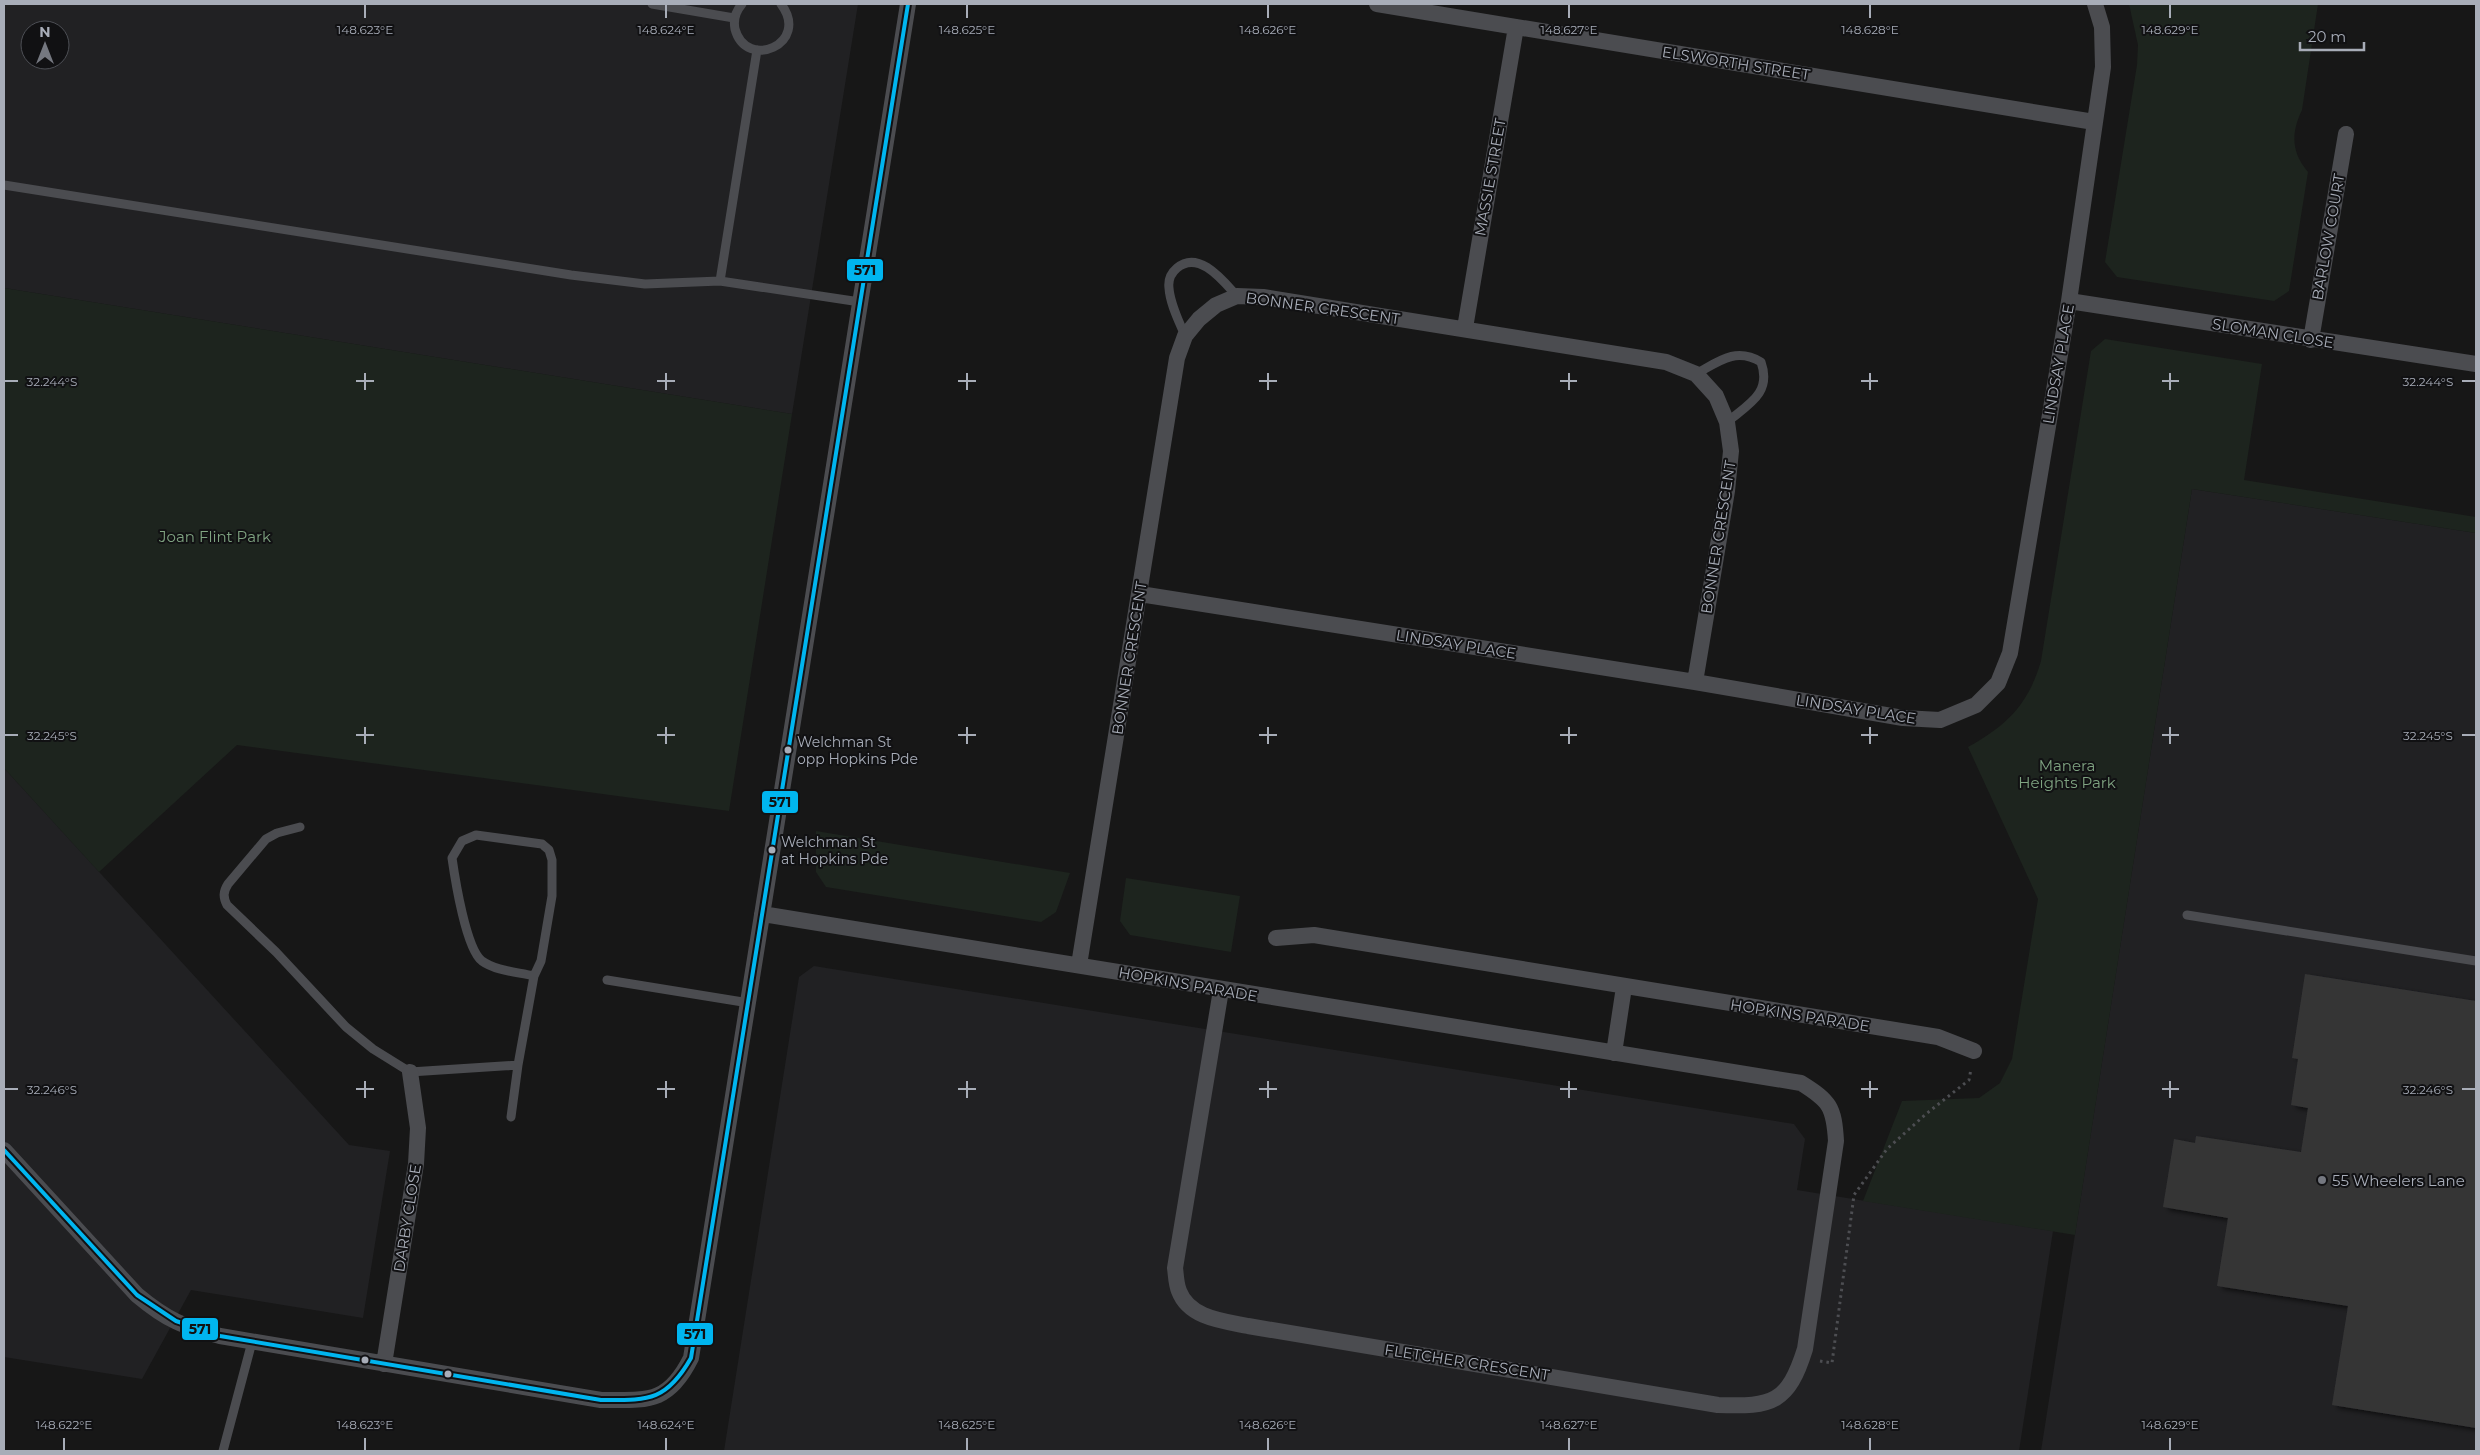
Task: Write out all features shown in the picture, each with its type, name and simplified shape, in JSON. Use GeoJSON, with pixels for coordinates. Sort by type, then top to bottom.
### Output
{"type":"FeatureCollection","features":[{"type":"Feature","properties":{"kind":"street"},"geometry":{"type":"LineString","coordinates":[[4,1150],[138,1296],[162,1316],[189,1328],[252,1342],[601,1400],[642,1400],[666,1392],[681,1376],[691,1358],[908,4]]}},
{"type":"Feature","properties":{"kind":"street","name":"ELSWORTH STREET"},"geometry":{"type":"LineString","coordinates":[[1377,4],[2094,122]]}},
{"type":"Feature","properties":{"kind":"street","name":"LINDSAY PLACE"},"geometry":{"type":"LineString","coordinates":[[1140,594],[1695,682],[1903,718],[1940,720],[1976,705],[1998,683],[2010,652],[2069,301],[2103,67],[2102,27],[2095,4]]}},
{"type":"Feature","properties":{"kind":"street","name":"MASSIE STREET"},"geometry":{"type":"LineString","coordinates":[[1465,328],[1516,27]]}},
{"type":"Feature","properties":{"kind":"street","name":"BARLOW COURT"},"geometry":{"type":"LineString","coordinates":[[2311,340],[2346,134]]}},
{"type":"Feature","properties":{"kind":"street","name":"BONNER CRESCENT"},"geometry":{"type":"LineString","coordinates":[[1079,965],[1177,358],[1185,336],[1199,319],[1216,305],[1237,296],[1263,297],[1465,328],[1666,362],[1696,374],[1716,396],[1727,422],[1732,451],[1695,682]]}},
{"type":"Feature","properties":{"kind":"street","name":"SLOMAN CLOSE"},"geometry":{"type":"LineString","coordinates":[[2069,301],[2311,340],[2476,364]]}},
{"type":"Feature","properties":{"kind":"street","name":"HOPKINS PARADE"},"geometry":{"type":"LineString","coordinates":[[762,914],[1801,1083],[1822,1096],[1835,1116]]}},
{"type":"Feature","properties":{"kind":"street","name":"HOPKINS PARADE"},"geometry":{"type":"LineString","coordinates":[[1276,938],[1314,935],[1938,1037],[1974,1051]]}},
{"type":"Feature","properties":{"kind":"street"},"geometry":{"type":"LineString","coordinates":[[1614,1053],[1624,987]]}},
{"type":"Feature","properties":{"kind":"street","name":"FLETCHER CRESCENT"},"geometry":{"type":"LineString","coordinates":[[1221,990],[1175,1268],[1179,1291],[1191,1310],[1216,1319],[1248,1326],[1718,1404],[1750,1406],[1778,1398],[1796,1377],[1802,1358],[1836,1142],[1835,1116]]}},
{"type":"Feature","properties":{"kind":"street","name":"DARBY CLOSE"},"geometry":{"type":"LineString","coordinates":[[384,1364],[416,1164],[418,1128],[410,1072]]}},
{"type":"Feature","properties":{"kind":"lane"},"geometry":{"type":"LineString","coordinates":[[652,4],[734,18]]}},
{"type":"Feature","properties":{"kind":"lane"},"geometry":{"type":"LineString","coordinates":[[742,4],[734,18],[734,26],[739,39],[750,48],[757,50],[774,48],[786,36],[789,20],[781,4]]}},
{"type":"Feature","properties":{"kind":"lane"},"geometry":{"type":"LineString","coordinates":[[720,281],[757,50]]}},
{"type":"Feature","properties":{"kind":"lane"},"geometry":{"type":"LineString","coordinates":[[4,185],[571,275],[645,284],[720,281],[860,302]]}},
{"type":"Feature","properties":{"kind":"lane"},"geometry":{"type":"LineString","coordinates":[[1185,336],[1168,288],[1170,276],[1178,266],[1191,263],[1204,265],[1237,296]]}},
{"type":"Feature","properties":{"kind":"lane"},"geometry":{"type":"LineString","coordinates":[[1696,374],[1735,354],[1750,355],[1761,362],[1765,373],[1763,387],[1756,398],[1727,422]]}},
{"type":"Feature","properties":{"kind":"lane"},"geometry":{"type":"LineString","coordinates":[[300,827],[277,833],[266,839],[224,890],[224,899],[227,905],[276,952],[346,1027],[373,1049],[410,1072],[518,1065]]}},
{"type":"Feature","properties":{"kind":"lane"},"geometry":{"type":"LineString","coordinates":[[511,1117],[534,976],[541,961],[552,896],[552,860],[549,850],[542,844],[476,835],[462,841],[452,858],[457,893],[473,948],[480,960],[492,966],[534,976]]}},
{"type":"Feature","properties":{"kind":"lane"},"geometry":{"type":"LineString","coordinates":[[2187,914],[2476,961]]}},
{"type":"Feature","properties":{"kind":"lane"},"geometry":{"type":"LineString","coordinates":[[607,980],[748,1003]]}},
{"type":"Feature","properties":{"kind":"lane"},"geometry":{"type":"LineString","coordinates":[[224,1451],[252,1342]]}},
{"type":"Feature","properties":{"kind":"path"},"geometry":{"type":"LineString","coordinates":[[1802,1358],[1832,1363],[1854,1195],[1887,1149],[1926,1114],[1970,1080],[1974,1051]]}},
{"type":"Feature","properties":{"kind":"shaded area"},"geometry":{"type":"Polygon","coordinates":[[[4,4],[858,4],[792,414],[4,288],[4,4]]]}},
{"type":"Feature","properties":{"kind":"shaded area"},"geometry":{"type":"Polygon","coordinates":[[[2192,489],[2476,533],[2476,1451],[2041,1451],[2192,489]]]}},
{"type":"Feature","properties":{"kind":"shaded area"},"geometry":{"type":"Polygon","coordinates":[[[4,768],[349,1145],[390,1151],[363,1318],[191,1290],[142,1379],[4,1357],[4,768]]]}},
{"type":"Feature","properties":{"kind":"shaded area"},"geometry":{"type":"Polygon","coordinates":[[[814,966],[1794,1124],[1805,1139],[1797,1190],[2053,1231],[2019,1451],[724,1451],[799,977],[814,966]]]}},
{"type":"Feature","properties":{"kind":"green space"},"geometry":{"type":"Polygon","coordinates":[[[2129,4],[2318,4],[2302,110],[2298,118],[2294,142],[2298,157],[2308,172],[2289,291],[2274,301],[2117,277],[2105,262],[2137,65],[2138,45],[2129,4]]]}},
{"type":"Feature","properties":{"kind":"green space","name":"Joan Flint Park"},"geometry":{"type":"Polygon","coordinates":[[[4,288],[792,414],[729,811],[237,745],[99,872],[4,768],[4,288]]]}},
{"type":"Feature","properties":{"kind":"green space","name":"Manera Heights Park"},"geometry":{"type":"Polygon","coordinates":[[[2105,339],[2262,364],[2244,480],[2476,517],[2476,533],[2192,489],[2075,1235],[1863,1201],[1902,1101],[1979,1098],[2000,1083],[2012,1059],[2038,899],[1968,747],[2005,722],[2022,702],[2036,676],[2041,661],[2091,351],[2105,339]]]}},
{"type":"Feature","properties":{"kind":"green space"},"geometry":{"type":"Polygon","coordinates":[[[816,831],[1070,873],[1056,912],[1041,922],[826,887],[816,872],[816,831]]]}},
{"type":"Feature","properties":{"kind":"green space"},"geometry":{"type":"Polygon","coordinates":[[[1126,878],[1240,896],[1231,952],[1130,935],[1120,921],[1126,878]]]}},
{"type":"Feature","properties":{"kind":"building","name":"55 Wheelers Lane"},"geometry":{"type":"Polygon","coordinates":[[[2305,974],[2476,1001],[2476,1428],[2332,1405],[2348,1306],[2217,1286],[2228,1218],[2163,1207],[2174,1139],[2195,1143],[2196,1136],[2301,1152],[2308,1108],[2291,1105],[2298,1059],[2292,1058],[2305,974]]]}},
{"type":"Feature","properties":{"kind":"transit line","name":"571"},"geometry":{"type":"LineString","coordinates":[[4,1150],[137,1295],[176,1321],[220,1336],[601,1400],[631,1400],[654,1395],[664,1391],[682,1372],[691,1358],[908,4]]}},
{"type":"Feature","properties":{"kind":"place","name":"Welchman St opp Hopkins Pde"},"geometry":{"type":"Point","coordinates":[788,750]}},
{"type":"Feature","properties":{"kind":"place","name":"Welchman St at Hopkins Pde"},"geometry":{"type":"Point","coordinates":[772,850]}},
{"type":"Feature","properties":{"kind":"place","name":"55 Wheelers Lane"},"geometry":{"type":"Point","coordinates":[2322,1180]}}]}
